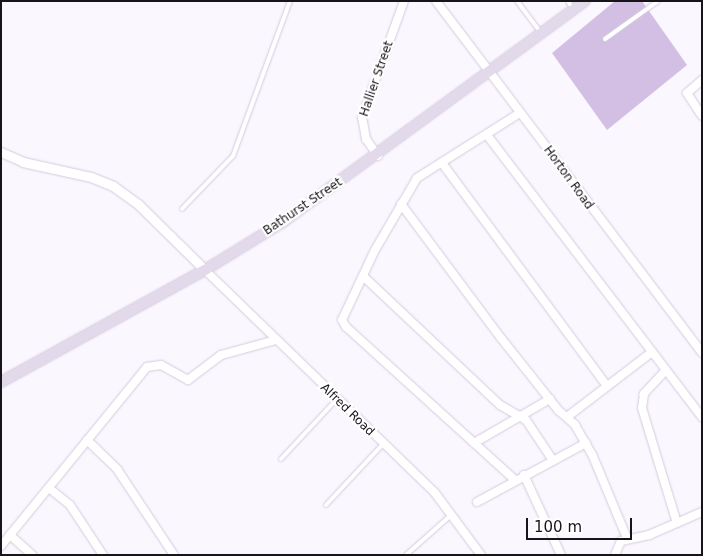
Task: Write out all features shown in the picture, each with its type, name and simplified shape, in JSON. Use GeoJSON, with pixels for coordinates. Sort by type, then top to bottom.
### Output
{"type":"FeatureCollection","features":[{"type":"Feature","properties":{"kind":"main road","name":"Bathurst Street"},"geometry":{"type":"LineString","coordinates":[[1,382],[205,270],[283,222],[378,156],[541,34],[571,5],[585,1]]}},
{"type":"Feature","properties":{"kind":"street","name":"Hallier Street"},"geometry":{"type":"LineString","coordinates":[[378,156],[366,138],[362,117],[404,1]]}},
{"type":"Feature","properties":{"kind":"street","name":"Horton Road"},"geometry":{"type":"LineString","coordinates":[[436,1],[488,73],[702,353]]}},
{"type":"Feature","properties":{"kind":"street"},"geometry":{"type":"LineString","coordinates":[[702,80],[687,93],[702,116]]}},
{"type":"Feature","properties":{"kind":"street"},"geometry":{"type":"LineString","coordinates":[[515,480],[344,324],[344,311],[401,204],[418,178],[520,113]]}},
{"type":"Feature","properties":{"kind":"street"},"geometry":{"type":"LineString","coordinates":[[487,134],[702,418]]}},
{"type":"Feature","properties":{"kind":"street"},"geometry":{"type":"LineString","coordinates":[[1,152],[23,162],[90,176],[113,186],[138,204],[205,270]]}},
{"type":"Feature","properties":{"kind":"street"},"geometry":{"type":"LineString","coordinates":[[442,163],[606,385]]}},
{"type":"Feature","properties":{"kind":"street"},"geometry":{"type":"LineString","coordinates":[[401,204],[550,399],[586,442],[627,538]]}},
{"type":"Feature","properties":{"kind":"street","name":"Alfred Road"},"geometry":{"type":"LineString","coordinates":[[205,270],[336,400],[429,487],[452,513],[481,555]]}},
{"type":"Feature","properties":{"kind":"street"},"geometry":{"type":"LineString","coordinates":[[363,276],[516,416],[526,420],[552,459]]}},
{"type":"Feature","properties":{"kind":"street"},"geometry":{"type":"LineString","coordinates":[[1,546],[151,364],[160,365],[188,380],[221,354],[276,340]]}},
{"type":"Feature","properties":{"kind":"street"},"geometry":{"type":"LineString","coordinates":[[567,417],[606,385],[652,352]]}},
{"type":"Feature","properties":{"kind":"street"},"geometry":{"type":"LineString","coordinates":[[666,370],[644,394],[642,408],[677,523]]}},
{"type":"Feature","properties":{"kind":"street"},"geometry":{"type":"LineString","coordinates":[[474,443],[516,416],[550,399]]}},
{"type":"Feature","properties":{"kind":"street"},"geometry":{"type":"LineString","coordinates":[[87,440],[117,469],[174,555]]}},
{"type":"Feature","properties":{"kind":"street"},"geometry":{"type":"LineString","coordinates":[[477,502],[552,459],[586,442]]}},
{"type":"Feature","properties":{"kind":"street"},"geometry":{"type":"LineString","coordinates":[[524,475],[561,555]]}},
{"type":"Feature","properties":{"kind":"street"},"geometry":{"type":"LineString","coordinates":[[49,488],[70,505],[103,555]]}},
{"type":"Feature","properties":{"kind":"street"},"geometry":{"type":"LineString","coordinates":[[615,555],[618,544],[627,538],[643,537],[700,515]]}},
{"type":"Feature","properties":{"kind":"street"},"geometry":{"type":"LineString","coordinates":[[10,536],[32,555]]}},
{"type":"Feature","properties":{"kind":"lane"},"geometry":{"type":"LineString","coordinates":[[182,209],[233,156],[290,1]]}},
{"type":"Feature","properties":{"kind":"lane"},"geometry":{"type":"LineString","coordinates":[[517,1],[541,34]]}},
{"type":"Feature","properties":{"kind":"lane"},"geometry":{"type":"LineString","coordinates":[[605,39],[658,1]]}},
{"type":"Feature","properties":{"kind":"lane"},"geometry":{"type":"LineString","coordinates":[[281,460],[336,400]]}},
{"type":"Feature","properties":{"kind":"lane"},"geometry":{"type":"LineString","coordinates":[[326,505],[383,444]]}},
{"type":"Feature","properties":{"kind":"lane"},"geometry":{"type":"LineString","coordinates":[[406,555],[452,513]]}},
{"type":"Feature","properties":{"kind":"shaded area"},"geometry":{"type":"Polygon","coordinates":[[[615,1],[642,1],[687,65],[607,130],[552,53],[615,1]]]}}]}
